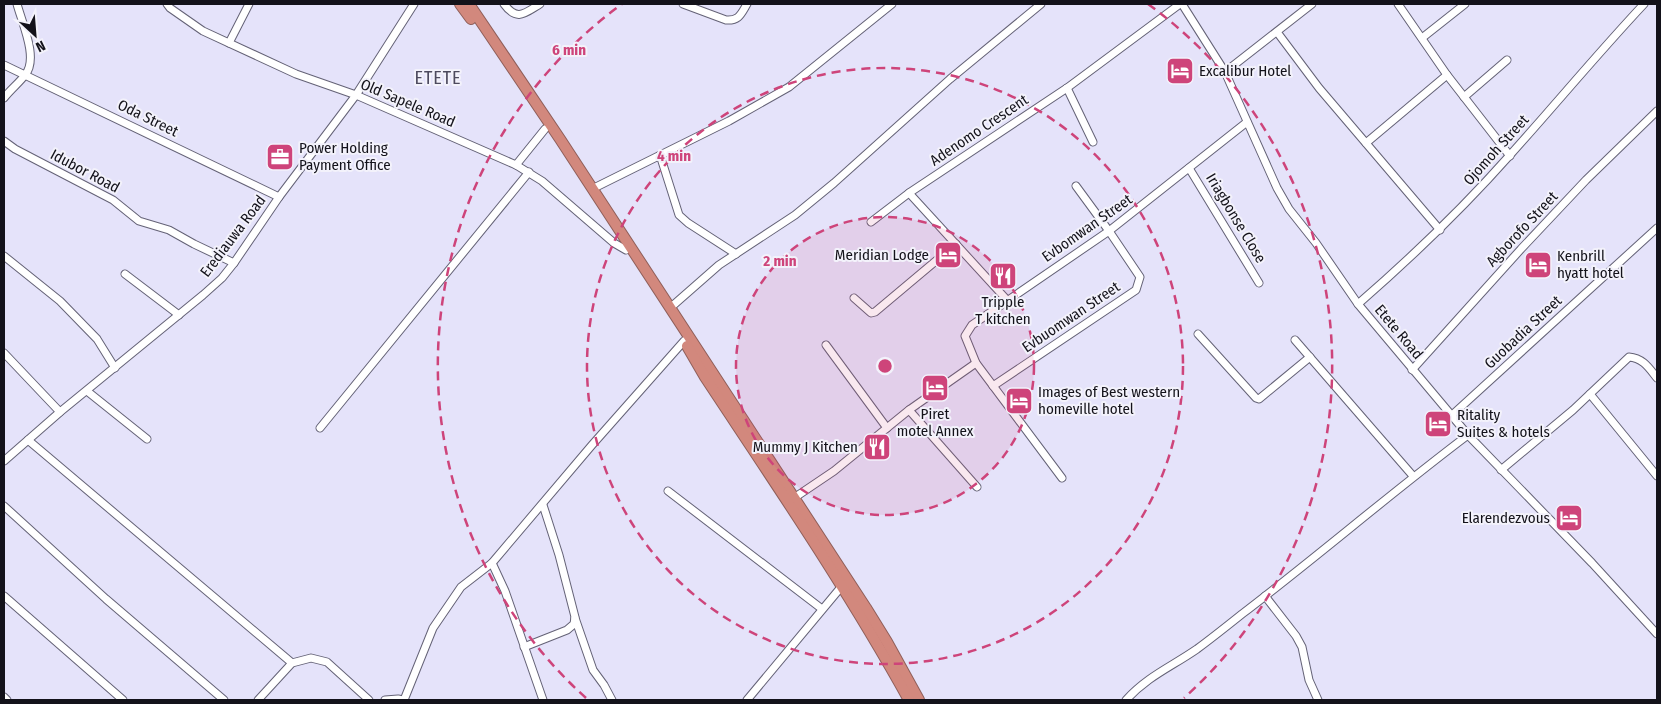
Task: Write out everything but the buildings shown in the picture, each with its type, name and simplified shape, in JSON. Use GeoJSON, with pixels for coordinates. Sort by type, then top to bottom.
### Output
{"type":"FeatureCollection","features":[{"type":"Feature","properties":{"kind":"highway"},"geometry":{"type":"LineString","coordinates":[[460,4],[626,250],[705,377],[842,586],[881,649],[909,700]]}},
{"type":"Feature","properties":{"kind":"highway"},"geometry":{"type":"LineString","coordinates":[[472,5],[887,642],[919,700]]}},
{"type":"Feature","properties":{"kind":"street"},"geometry":{"type":"LineString","coordinates":[[4,98],[26,74],[32,64],[31,52],[17,4]]}},
{"type":"Feature","properties":{"kind":"street","name":"Old Sapele Road"},"geometry":{"type":"LineString","coordinates":[[167,4],[203,31],[296,74],[356,95],[516,165],[542,180],[614,243],[626,250]]}},
{"type":"Feature","properties":{"kind":"street"},"geometry":{"type":"LineString","coordinates":[[229,43],[249,4]]}},
{"type":"Feature","properties":{"kind":"street","name":"Erediauwa Road"},"geometry":{"type":"LineString","coordinates":[[6,456],[28,440],[222,278],[279,197],[356,95],[414,4]]}},
{"type":"Feature","properties":{"kind":"street"},"geometry":{"type":"LineString","coordinates":[[504,4],[511,13],[518,15],[540,4]]}},
{"type":"Feature","properties":{"kind":"street"},"geometry":{"type":"LineString","coordinates":[[683,4],[726,20],[734,21],[739,18],[747,4]]}},
{"type":"Feature","properties":{"kind":"street"},"geometry":{"type":"LineString","coordinates":[[592,189],[729,122],[789,87],[892,4]]}},
{"type":"Feature","properties":{"kind":"street"},"geometry":{"type":"LineString","coordinates":[[670,308],[714,269],[795,214],[834,183],[950,79],[1041,4]]}},
{"type":"Feature","properties":{"kind":"street","name":"Etete Road"},"geometry":{"type":"LineString","coordinates":[[1181,4],[1225,72],[1277,188],[1358,304],[1468,435],[1654,624],[1657,634]]}},
{"type":"Feature","properties":{"kind":"street","name":"Adenomo Crescent"},"geometry":{"type":"LineString","coordinates":[[871,222],[909,193],[1067,88],[1181,4]]}},
{"type":"Feature","properties":{"kind":"street"},"geometry":{"type":"LineString","coordinates":[[1225,72],[1312,4]]}},
{"type":"Feature","properties":{"kind":"street"},"geometry":{"type":"LineString","coordinates":[[1398,4],[1447,75],[1510,156]]}},
{"type":"Feature","properties":{"kind":"street"},"geometry":{"type":"LineString","coordinates":[[1422,38],[1464,4]]}},
{"type":"Feature","properties":{"kind":"street","name":"Ojomoh Street"},"geometry":{"type":"LineString","coordinates":[[1358,304],[1440,230],[1510,156],[1644,4]]}},
{"type":"Feature","properties":{"kind":"street"},"geometry":{"type":"LineString","coordinates":[[1277,32],[1320,88],[1440,230]]}},
{"type":"Feature","properties":{"kind":"street"},"geometry":{"type":"LineString","coordinates":[[1464,97],[1507,60]]}},
{"type":"Feature","properties":{"kind":"street","name":"Oda Street"},"geometry":{"type":"LineString","coordinates":[[4,65],[279,197]]}},
{"type":"Feature","properties":{"kind":"street"},"geometry":{"type":"LineString","coordinates":[[1366,143],[1447,75]]}},
{"type":"Feature","properties":{"kind":"street"},"geometry":{"type":"LineString","coordinates":[[1067,88],[1093,142]]}},
{"type":"Feature","properties":{"kind":"street","name":"Agborofo Street"},"geometry":{"type":"LineString","coordinates":[[1412,370],[1586,180],[1657,111]]}},
{"type":"Feature","properties":{"kind":"street","name":"Evbomwan Street"},"geometry":{"type":"LineString","coordinates":[[1062,478],[976,363],[965,336],[972,325],[1109,231],[1247,122]]}},
{"type":"Feature","properties":{"kind":"street"},"geometry":{"type":"LineString","coordinates":[[516,165],[546,129]]}},
{"type":"Feature","properties":{"kind":"street","name":"Idubor Road"},"geometry":{"type":"LineString","coordinates":[[4,141],[15,149],[113,200],[139,221],[169,230],[194,244],[234,262]]}},
{"type":"Feature","properties":{"kind":"street"},"geometry":{"type":"LineString","coordinates":[[660,155],[677,210],[682,219],[736,254]]}},
{"type":"Feature","properties":{"kind":"street","name":"Iriagbonse Close"},"geometry":{"type":"LineString","coordinates":[[1189,168],[1259,283]]}},
{"type":"Feature","properties":{"kind":"street"},"geometry":{"type":"LineString","coordinates":[[320,428],[529,172]]}},
{"type":"Feature","properties":{"kind":"street","name":"Evbuomwan Street"},"geometry":{"type":"LineString","coordinates":[[993,386],[1136,290],[1140,277],[1076,186]]}},
{"type":"Feature","properties":{"kind":"street"},"geometry":{"type":"LineString","coordinates":[[909,193],[1007,300]]}},
{"type":"Feature","properties":{"kind":"street","name":"Guobadia Street"},"geometry":{"type":"LineString","coordinates":[[1451,416],[1657,228]]}},
{"type":"Feature","properties":{"kind":"street"},"geometry":{"type":"LineString","coordinates":[[854,298],[868,312],[876,312],[956,244]]}},
{"type":"Feature","properties":{"kind":"street"},"geometry":{"type":"LineString","coordinates":[[4,256],[60,301],[97,339],[115,368]]}},
{"type":"Feature","properties":{"kind":"street"},"geometry":{"type":"LineString","coordinates":[[125,274],[179,315]]}},
{"type":"Feature","properties":{"kind":"street"},"geometry":{"type":"LineString","coordinates":[[1198,334],[1256,398],[1259,399],[1310,357]]}},
{"type":"Feature","properties":{"kind":"street"},"geometry":{"type":"LineString","coordinates":[[1295,340],[1413,476]]}},
{"type":"Feature","properties":{"kind":"street"},"geometry":{"type":"LineString","coordinates":[[385,700],[403,700],[433,628],[461,587],[492,564],[592,445],[684,341]]}},
{"type":"Feature","properties":{"kind":"street"},"geometry":{"type":"LineString","coordinates":[[826,345],[887,428]]}},
{"type":"Feature","properties":{"kind":"street"},"geometry":{"type":"LineString","coordinates":[[4,353],[60,412]]}},
{"type":"Feature","properties":{"kind":"street"},"geometry":{"type":"LineString","coordinates":[[1501,470],[1559,422],[1629,357],[1637,358],[1644,362],[1657,378]]}},
{"type":"Feature","properties":{"kind":"street"},"geometry":{"type":"LineString","coordinates":[[794,498],[834,471],[909,410],[976,363]]}},
{"type":"Feature","properties":{"kind":"street"},"geometry":{"type":"LineString","coordinates":[[87,391],[147,439]]}},
{"type":"Feature","properties":{"kind":"street"},"geometry":{"type":"LineString","coordinates":[[1590,394],[1657,476]]}},
{"type":"Feature","properties":{"kind":"street"},"geometry":{"type":"LineString","coordinates":[[909,410],[977,487]]}},
{"type":"Feature","properties":{"kind":"street"},"geometry":{"type":"LineString","coordinates":[[1126,700],[1139,686],[1197,649],[1413,476],[1468,435]]}},
{"type":"Feature","properties":{"kind":"street"},"geometry":{"type":"LineString","coordinates":[[28,440],[292,663]]}},
{"type":"Feature","properties":{"kind":"street"},"geometry":{"type":"LineString","coordinates":[[668,491],[822,609]]}},
{"type":"Feature","properties":{"kind":"street"},"geometry":{"type":"LineString","coordinates":[[543,504],[575,617],[593,670],[612,700]]}},
{"type":"Feature","properties":{"kind":"street"},"geometry":{"type":"LineString","coordinates":[[4,506],[106,599],[224,700]]}},
{"type":"Feature","properties":{"kind":"street"},"geometry":{"type":"LineString","coordinates":[[492,564],[505,591],[543,700]]}},
{"type":"Feature","properties":{"kind":"street"},"geometry":{"type":"LineString","coordinates":[[747,700],[842,586]]}},
{"type":"Feature","properties":{"kind":"street"},"geometry":{"type":"LineString","coordinates":[[4,596],[123,700]]}},
{"type":"Feature","properties":{"kind":"street"},"geometry":{"type":"LineString","coordinates":[[1265,596],[1296,636],[1302,647],[1309,680],[1318,700]]}},
{"type":"Feature","properties":{"kind":"street"},"geometry":{"type":"LineString","coordinates":[[524,647],[567,630],[574,624],[575,617]]}},
{"type":"Feature","properties":{"kind":"street"},"geometry":{"type":"LineString","coordinates":[[258,700],[292,663],[311,658],[327,662],[369,700]]}},
{"type":"Feature","properties":{"kind":"street"},"geometry":{"type":"LineString","coordinates":[[4,697],[7,700]]}},
{"type":"Feature","properties":{"kind":"place","name":"Excalibur Hotel"},"geometry":{"type":"Point","coordinates":[1180,71]}},
{"type":"Feature","properties":{"kind":"place","name":"Power Holding Payment Office"},"geometry":{"type":"Point","coordinates":[280,157]}},
{"type":"Feature","properties":{"kind":"place","name":"Meridian Lodge"},"geometry":{"type":"Point","coordinates":[948,255]}},
{"type":"Feature","properties":{"kind":"place","name":"Kenbrill hyatt hotel"},"geometry":{"type":"Point","coordinates":[1538,265]}},
{"type":"Feature","properties":{"kind":"place","name":"Tripple T kitchen"},"geometry":{"type":"Point","coordinates":[1003,276]}},
{"type":"Feature","properties":{"kind":"place","name":"Piret motel Annex"},"geometry":{"type":"Point","coordinates":[935,388]}},
{"type":"Feature","properties":{"kind":"place","name":"Images of Best western homeville hotel"},"geometry":{"type":"Point","coordinates":[1019,401]}},
{"type":"Feature","properties":{"kind":"place","name":"Ritality Suites & hotels"},"geometry":{"type":"Point","coordinates":[1438,424]}},
{"type":"Feature","properties":{"kind":"place","name":"Mummy J Kitchen"},"geometry":{"type":"Point","coordinates":[877,447]}},
{"type":"Feature","properties":{"kind":"place","name":"Elarendezvous"},"geometry":{"type":"Point","coordinates":[1569,518]}},
{"type":"Feature","properties":{"kind":"district","name":"ETETE"},"geometry":{"type":"Point","coordinates":[438,78]}}]}
